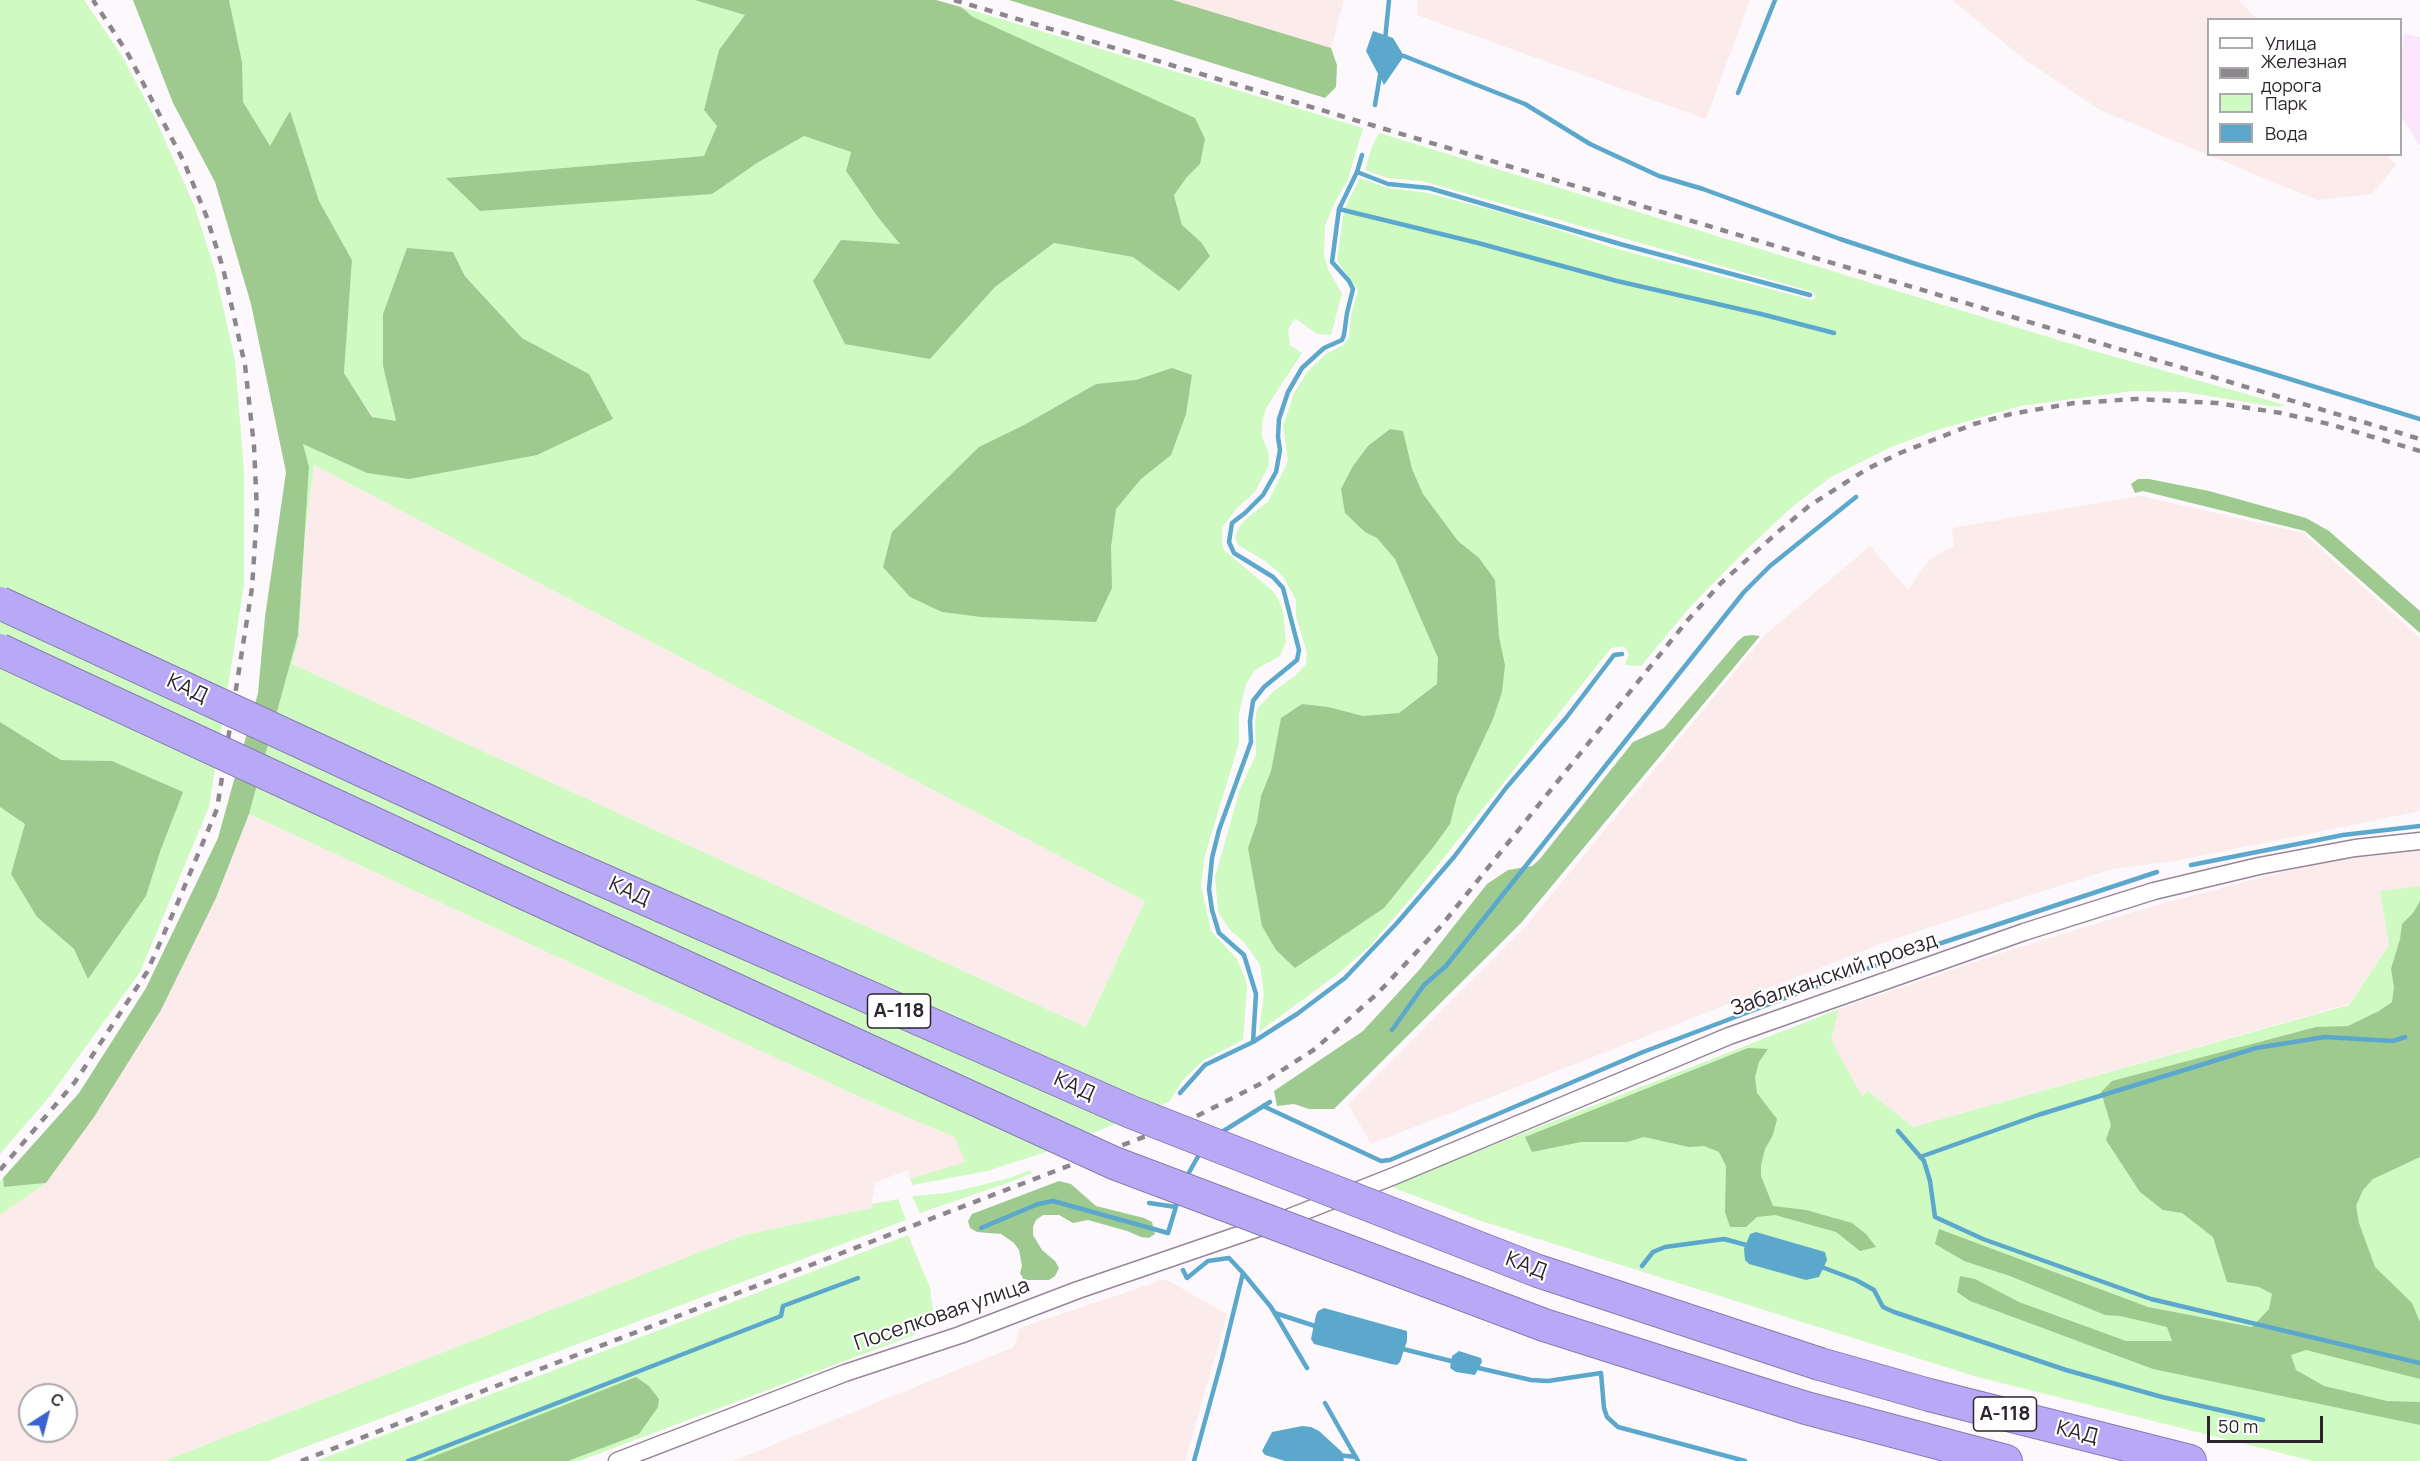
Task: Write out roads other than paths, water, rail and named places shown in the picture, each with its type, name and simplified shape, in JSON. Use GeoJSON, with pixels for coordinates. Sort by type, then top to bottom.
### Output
{"type":"FeatureCollection","features":[{"type":"Feature","properties":{"kind":"highway","name":"КАД"},"geometry":{"type":"LineString","coordinates":[[0,603],[543,854],[1131,1112],[1538,1271],[1820,1364],[1929,1395],[2190,1461]]}},
{"type":"Feature","properties":{"kind":"highway","name":"КАД"},"geometry":{"type":"LineString","coordinates":[[0,650],[524,894],[1114,1163],[1544,1325],[1806,1408],[2006,1461]]}},
{"type":"Feature","properties":{"kind":"street","name":"Забалканский проезд"},"geometry":{"type":"LineString","coordinates":[[1285,1219],[1729,1036],[2024,932],[2154,891],[2259,866],[2355,848],[2420,841]]}},
{"type":"Feature","properties":{"kind":"street","name":"Поселковая улица"},"geometry":{"type":"LineString","coordinates":[[617,1461],[845,1373],[1285,1219]]}},
{"type":"Feature","properties":{"kind":"water"},"geometry":{"type":"Polygon","coordinates":[[[1373,31],[1393,38],[1404,56],[1384,85],[1366,51],[1373,31]]]}},
{"type":"Feature","properties":{"kind":"water"},"geometry":{"type":"Polygon","coordinates":[[[1756,1232],[1825,1252],[1827,1260],[1819,1277],[1806,1280],[1749,1264],[1745,1260],[1744,1249],[1750,1234],[1756,1232]]]}},
{"type":"Feature","properties":{"kind":"water"},"geometry":{"type":"Polygon","coordinates":[[[1324,1308],[1407,1331],[1407,1341],[1400,1362],[1397,1365],[1391,1364],[1314,1344],[1311,1339],[1316,1315],[1324,1308]]]}},
{"type":"Feature","properties":{"kind":"water"},"geometry":{"type":"Polygon","coordinates":[[[1459,1351],[1481,1358],[1482,1362],[1475,1375],[1456,1372],[1450,1368],[1452,1356],[1459,1351]]]}},
{"type":"Feature","properties":{"kind":"water"},"geometry":{"type":"Polygon","coordinates":[[[1302,1426],[1319,1431],[1342,1452],[1344,1461],[1285,1461],[1265,1455],[1262,1451],[1272,1432],[1302,1426]]]}},
{"type":"Feature","properties":{"kind":"waterway"},"geometry":{"type":"LineString","coordinates":[[1385,40],[1389,0]]}},
{"type":"Feature","properties":{"kind":"waterway"},"geometry":{"type":"LineString","coordinates":[[1738,93],[1775,0]]}},
{"type":"Feature","properties":{"kind":"waterway"},"geometry":{"type":"LineString","coordinates":[[1404,56],[1525,104],[1590,144],[1659,176],[1703,189],[1916,264],[2420,419]]}},
{"type":"Feature","properties":{"kind":"waterway"},"geometry":{"type":"LineString","coordinates":[[1375,105],[1380,75]]}},
{"type":"Feature","properties":{"kind":"waterway"},"geometry":{"type":"LineString","coordinates":[[1180,1093],[1205,1065],[1253,1042],[1256,994],[1244,955],[1219,933],[1209,889],[1212,858],[1219,830],[1251,742],[1250,721],[1253,701],[1264,687],[1297,660],[1299,650],[1283,588],[1273,577],[1234,553],[1229,542],[1232,523],[1263,495],[1276,472],[1280,450],[1279,419],[1288,392],[1302,368],[1324,348],[1342,340],[1344,335],[1353,289],[1332,262],[1339,209],[1357,172],[1362,155]]}},
{"type":"Feature","properties":{"kind":"waterway"},"geometry":{"type":"LineString","coordinates":[[1357,172],[1388,184],[1429,188],[1620,244],[1810,295]]}},
{"type":"Feature","properties":{"kind":"waterway"},"geometry":{"type":"LineString","coordinates":[[1339,209],[1478,243],[1617,281],[1834,333]]}},
{"type":"Feature","properties":{"kind":"waterway"},"geometry":{"type":"LineString","coordinates":[[1392,1030],[1424,985],[1446,966],[1744,592],[1770,566],[1856,497]]}},
{"type":"Feature","properties":{"kind":"waterway"},"geometry":{"type":"LineString","coordinates":[[1253,1042],[1297,1014],[1345,978],[1397,923],[1454,857],[1506,788],[1566,718],[1614,655],[1622,654]]}},
{"type":"Feature","properties":{"kind":"waterway"},"geometry":{"type":"LineString","coordinates":[[2191,865],[2343,835],[2420,826]]}},
{"type":"Feature","properties":{"kind":"waterway"},"geometry":{"type":"LineString","coordinates":[[1263,1106],[1381,1161],[1390,1160],[1643,1052],[1796,994],[1911,953],[2157,872]]}},
{"type":"Feature","properties":{"kind":"waterway"},"geometry":{"type":"LineString","coordinates":[[1920,1157],[2038,1115],[2256,1048],[2325,1037],[2393,1041],[2405,1037]]}},
{"type":"Feature","properties":{"kind":"waterway"},"geometry":{"type":"LineString","coordinates":[[1217,1135],[1270,1102]]}},
{"type":"Feature","properties":{"kind":"waterway"},"geometry":{"type":"LineString","coordinates":[[1898,1131],[1924,1161],[1930,1181],[1935,1217],[1983,1239],[2151,1299],[2420,1363]]}},
{"type":"Feature","properties":{"kind":"waterway"},"geometry":{"type":"LineString","coordinates":[[1186,1178],[1201,1151]]}},
{"type":"Feature","properties":{"kind":"waterway"},"geometry":{"type":"LineString","coordinates":[[981,1228],[1038,1204],[1053,1201],[1168,1233],[1178,1200]]}},
{"type":"Feature","properties":{"kind":"waterway"},"geometry":{"type":"LineString","coordinates":[[1149,1203],[1176,1207]]}},
{"type":"Feature","properties":{"kind":"waterway"},"geometry":{"type":"LineString","coordinates":[[1642,1266],[1653,1252],[1665,1247],[1724,1239],[1750,1246]]}},
{"type":"Feature","properties":{"kind":"waterway"},"geometry":{"type":"LineString","coordinates":[[1183,1270],[1187,1278],[1208,1261],[1229,1258],[1243,1273]]}},
{"type":"Feature","properties":{"kind":"waterway"},"geometry":{"type":"LineString","coordinates":[[1819,1266],[1856,1280],[1874,1290],[1883,1307],[1894,1312],[2066,1370],[2162,1397],[2263,1420]]}},
{"type":"Feature","properties":{"kind":"waterway"},"geometry":{"type":"LineString","coordinates":[[1194,1461],[1243,1273],[1271,1307],[1307,1368]]}},
{"type":"Feature","properties":{"kind":"waterway"},"geometry":{"type":"LineString","coordinates":[[408,1461],[781,1316],[783,1306],[858,1278]]}},
{"type":"Feature","properties":{"kind":"waterway"},"geometry":{"type":"LineString","coordinates":[[1275,1313],[1318,1327]]}},
{"type":"Feature","properties":{"kind":"waterway"},"geometry":{"type":"LineString","coordinates":[[1399,1348],[1455,1362]]}},
{"type":"Feature","properties":{"kind":"waterway"},"geometry":{"type":"LineString","coordinates":[[1474,1367],[1531,1380],[1548,1381],[1601,1373],[1604,1408],[1607,1417],[1618,1427],[1745,1461]]}},
{"type":"Feature","properties":{"kind":"waterway"},"geometry":{"type":"LineString","coordinates":[[1325,1403],[1358,1461]]}},
{"type":"Feature","properties":{"kind":"waterway"},"geometry":{"type":"LineString","coordinates":[[1337,1455],[1356,1457]]}},
{"type":"Feature","properties":{"kind":"railway"},"geometry":{"type":"LineString","coordinates":[[0,1170],[75,1082],[147,972],[178,902],[217,809],[252,588],[257,512],[254,446],[245,365],[223,268],[206,215],[184,162],[128,54],[93,0]]}},
{"type":"Feature","properties":{"kind":"railway"},"geometry":{"type":"LineString","coordinates":[[954,0],[2420,439]]}},
{"type":"Feature","properties":{"kind":"railway"},"geometry":{"type":"LineString","coordinates":[[301,1461],[1193,1118],[1262,1083],[1315,1049],[1378,993],[1441,926],[1687,621],[1721,583],[1809,506],[1867,469],[1900,453],[1974,424],[2011,414],[2074,403],[2136,399],[2217,403],[2281,413],[2329,424],[2420,451]]}}]}
